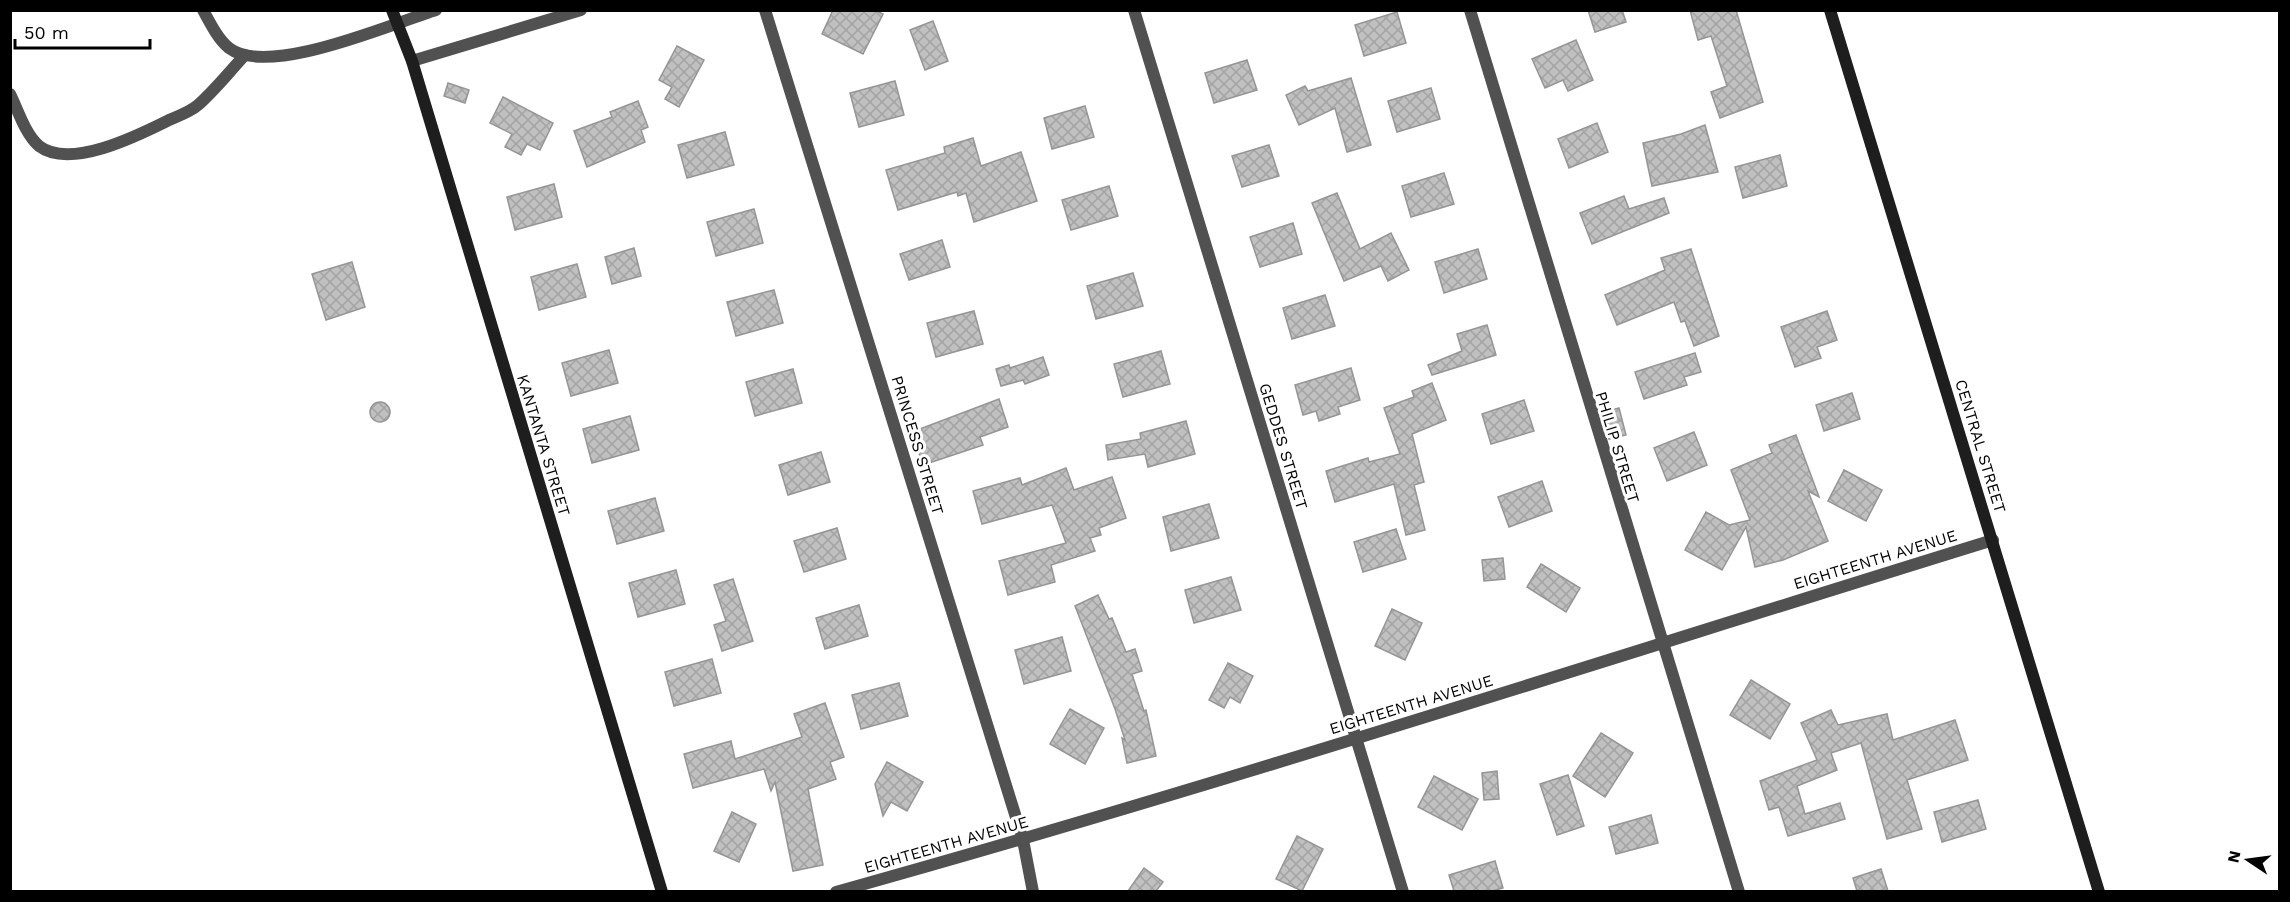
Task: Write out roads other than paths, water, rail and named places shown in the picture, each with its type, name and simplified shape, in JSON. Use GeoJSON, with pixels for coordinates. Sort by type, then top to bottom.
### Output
{"type":"FeatureCollection","features":[{"type":"Feature","properties":{"kind":"street"},"geometry":{"type":"LineString","coordinates":[[203,10],[213,28],[229,47],[245,55],[261,58],[296,54],[436,10]]}},
{"type":"Feature","properties":{"kind":"street","name":"KANTANTA STREET"},"geometry":{"type":"LineString","coordinates":[[392,10],[412,61],[662,891]]}},
{"type":"Feature","properties":{"kind":"street"},"geometry":{"type":"LineString","coordinates":[[412,61],[581,10]]}},
{"type":"Feature","properties":{"kind":"street","name":"PRINCESS STREET"},"geometry":{"type":"LineString","coordinates":[[765,10],[1023,840],[1033,891]]}},
{"type":"Feature","properties":{"kind":"street","name":"GEDDES STREET"},"geometry":{"type":"LineString","coordinates":[[1134,10],[1404,891]]}},
{"type":"Feature","properties":{"kind":"street","name":"PHILIP STREET"},"geometry":{"type":"LineString","coordinates":[[1470,10],[1739,891]]}},
{"type":"Feature","properties":{"kind":"street","name":"CENTRAL STREET"},"geometry":{"type":"LineString","coordinates":[[1830,10],[2099,891]]}},
{"type":"Feature","properties":{"kind":"street"},"geometry":{"type":"LineString","coordinates":[[10,94],[26,128],[39,145],[53,152],[66,154],[91,150],[123,143],[196,107],[245,55]]}},
{"type":"Feature","properties":{"kind":"street","name":"EIGHTEENTH AVENUE"},"geometry":{"type":"LineString","coordinates":[[836,891],[1023,840],[1356,739],[1993,540]]}}]}
